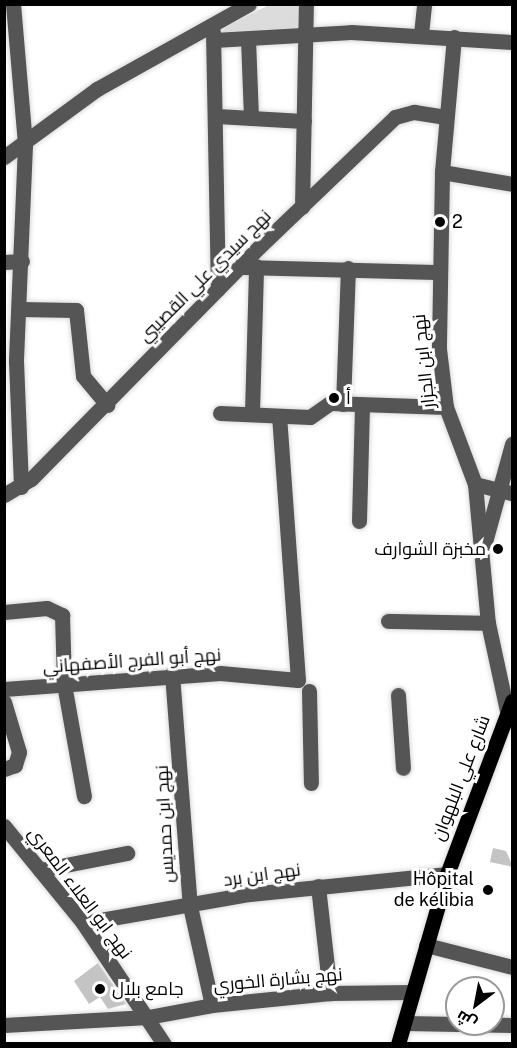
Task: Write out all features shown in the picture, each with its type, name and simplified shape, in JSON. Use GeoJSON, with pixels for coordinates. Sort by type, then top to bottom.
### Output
{"type":"FeatureCollection","features":[{"type":"Feature","properties":{"kind":"main road","name":"شارع علي البلهوان"},"geometry":{"type":"LineString","coordinates":[[398,1044],[447,874],[509,714]]}},
{"type":"Feature","properties":{"kind":"street"},"geometry":{"type":"LineString","coordinates":[[13,4],[11,49],[25,145],[16,384],[21,487]]}},
{"type":"Feature","properties":{"kind":"street"},"geometry":{"type":"LineString","coordinates":[[4,157],[25,145],[97,89],[249,4]]}},
{"type":"Feature","properties":{"kind":"street"},"geometry":{"type":"LineString","coordinates":[[302,207],[303,34],[306,4]]}},
{"type":"Feature","properties":{"kind":"street"},"geometry":{"type":"LineString","coordinates":[[421,34],[424,4]]}},
{"type":"Feature","properties":{"kind":"street"},"geometry":{"type":"LineString","coordinates":[[212,23],[216,116],[218,289]]}},
{"type":"Feature","properties":{"kind":"street"},"geometry":{"type":"LineString","coordinates":[[214,40],[303,34],[421,34],[513,42]]}},
{"type":"Feature","properties":{"kind":"street","name":"نهج ابن الجزار"},"geometry":{"type":"LineString","coordinates":[[454,37],[442,172],[437,272],[446,407],[475,484],[484,545],[488,623],[509,714]]}},
{"type":"Feature","properties":{"kind":"street"},"geometry":{"type":"LineString","coordinates":[[248,39],[251,118]]}},
{"type":"Feature","properties":{"kind":"street","name":"نهج سيدي علي القصيبي"},"geometry":{"type":"LineString","coordinates":[[4,495],[21,487],[107,405],[218,289],[248,267],[302,207],[395,117],[414,112],[446,117]]}},
{"type":"Feature","properties":{"kind":"street"},"geometry":{"type":"LineString","coordinates":[[216,116],[304,121]]}},
{"type":"Feature","properties":{"kind":"street"},"geometry":{"type":"LineString","coordinates":[[442,172],[513,184]]}},
{"type":"Feature","properties":{"kind":"street"},"geometry":{"type":"LineString","coordinates":[[4,262],[22,261]]}},
{"type":"Feature","properties":{"kind":"street"},"geometry":{"type":"LineString","coordinates":[[252,413],[248,267],[437,272]]}},
{"type":"Feature","properties":{"kind":"street"},"geometry":{"type":"LineString","coordinates":[[343,404],[348,268]]}},
{"type":"Feature","properties":{"kind":"street"},"geometry":{"type":"LineString","coordinates":[[20,309],[76,310],[82,376],[107,405]]}},
{"type":"Feature","properties":{"kind":"street"},"geometry":{"type":"LineString","coordinates":[[220,413],[310,417],[326,404],[446,407]]}},
{"type":"Feature","properties":{"kind":"street"},"geometry":{"type":"LineString","coordinates":[[359,521],[362,406]]}},
{"type":"Feature","properties":{"kind":"street"},"geometry":{"type":"LineString","coordinates":[[279,417],[311,783]]}},
{"type":"Feature","properties":{"kind":"street"},"geometry":{"type":"LineString","coordinates":[[484,545],[508,491],[513,444]]}},
{"type":"Feature","properties":{"kind":"street"},"geometry":{"type":"LineString","coordinates":[[475,484],[508,491]]}},
{"type":"Feature","properties":{"kind":"street"},"geometry":{"type":"LineString","coordinates":[[4,612],[46,608],[62,615],[64,684],[84,796]]}},
{"type":"Feature","properties":{"kind":"street"},"geometry":{"type":"LineString","coordinates":[[388,621],[488,623]]}},
{"type":"Feature","properties":{"kind":"street","name":"نهج أبو الفرج الأصفهاني"},"geometry":{"type":"LineString","coordinates":[[4,689],[219,673],[304,685]]}},
{"type":"Feature","properties":{"kind":"street","name":"نهج ابن حمديس"},"geometry":{"type":"LineString","coordinates":[[172,675],[190,906],[212,1005]]}},
{"type":"Feature","properties":{"kind":"street"},"geometry":{"type":"LineString","coordinates":[[398,695],[403,768]]}},
{"type":"Feature","properties":{"kind":"street"},"geometry":{"type":"LineString","coordinates":[[4,702],[19,752],[15,765],[4,769]]}},
{"type":"Feature","properties":{"kind":"street","name":"نهج ابو العلاء المعري"},"geometry":{"type":"LineString","coordinates":[[4,826],[83,923],[164,1044]]}},
{"type":"Feature","properties":{"kind":"street"},"geometry":{"type":"LineString","coordinates":[[40,870],[127,853]]}},
{"type":"Feature","properties":{"kind":"street","name":"نهج ابن برد"},"geometry":{"type":"LineString","coordinates":[[83,923],[318,886],[447,874]]}},
{"type":"Feature","properties":{"kind":"street"},"geometry":{"type":"LineString","coordinates":[[318,886],[330,993]]}},
{"type":"Feature","properties":{"kind":"street"},"geometry":{"type":"LineString","coordinates":[[426,945],[513,967]]}},
{"type":"Feature","properties":{"kind":"street","name":"نهج بشارة الخوري"},"geometry":{"type":"LineString","coordinates":[[4,1025],[148,1017],[212,1005],[330,993],[412,992]]}},
{"type":"Feature","properties":{"kind":"street"},"geometry":{"type":"LineString","coordinates":[[404,1023],[513,1025]]}},
{"type":"Feature","properties":{"kind":"shaded area"},"geometry":{"type":"Polygon","coordinates":[[[269,5],[300,5],[299,33],[223,33],[225,27],[269,5]]]}},
{"type":"Feature","properties":{"kind":"building"},"geometry":{"type":"Polygon","coordinates":[[[493,848],[506,851],[513,867],[490,862],[493,848]]]}},
{"type":"Feature","properties":{"kind":"building","name":"جامع بلال"},"geometry":{"type":"Polygon","coordinates":[[[98,963],[126,1004],[108,1009],[100,997],[89,1004],[74,981],[98,963]]]}},
{"type":"Feature","properties":{"kind":"place","name":"2"},"geometry":{"type":"Point","coordinates":[440,222]}},
{"type":"Feature","properties":{"kind":"place","name":"أ"},"geometry":{"type":"Point","coordinates":[334,398]}},
{"type":"Feature","properties":{"kind":"place","name":"مخبزة الشوارف"},"geometry":{"type":"Point","coordinates":[498,549]}},
{"type":"Feature","properties":{"kind":"place","name":"Hôpital de kélibia"},"geometry":{"type":"Point","coordinates":[488,890]}},
{"type":"Feature","properties":{"kind":"place","name":"جامع بلال"},"geometry":{"type":"Point","coordinates":[100,989]}}]}
